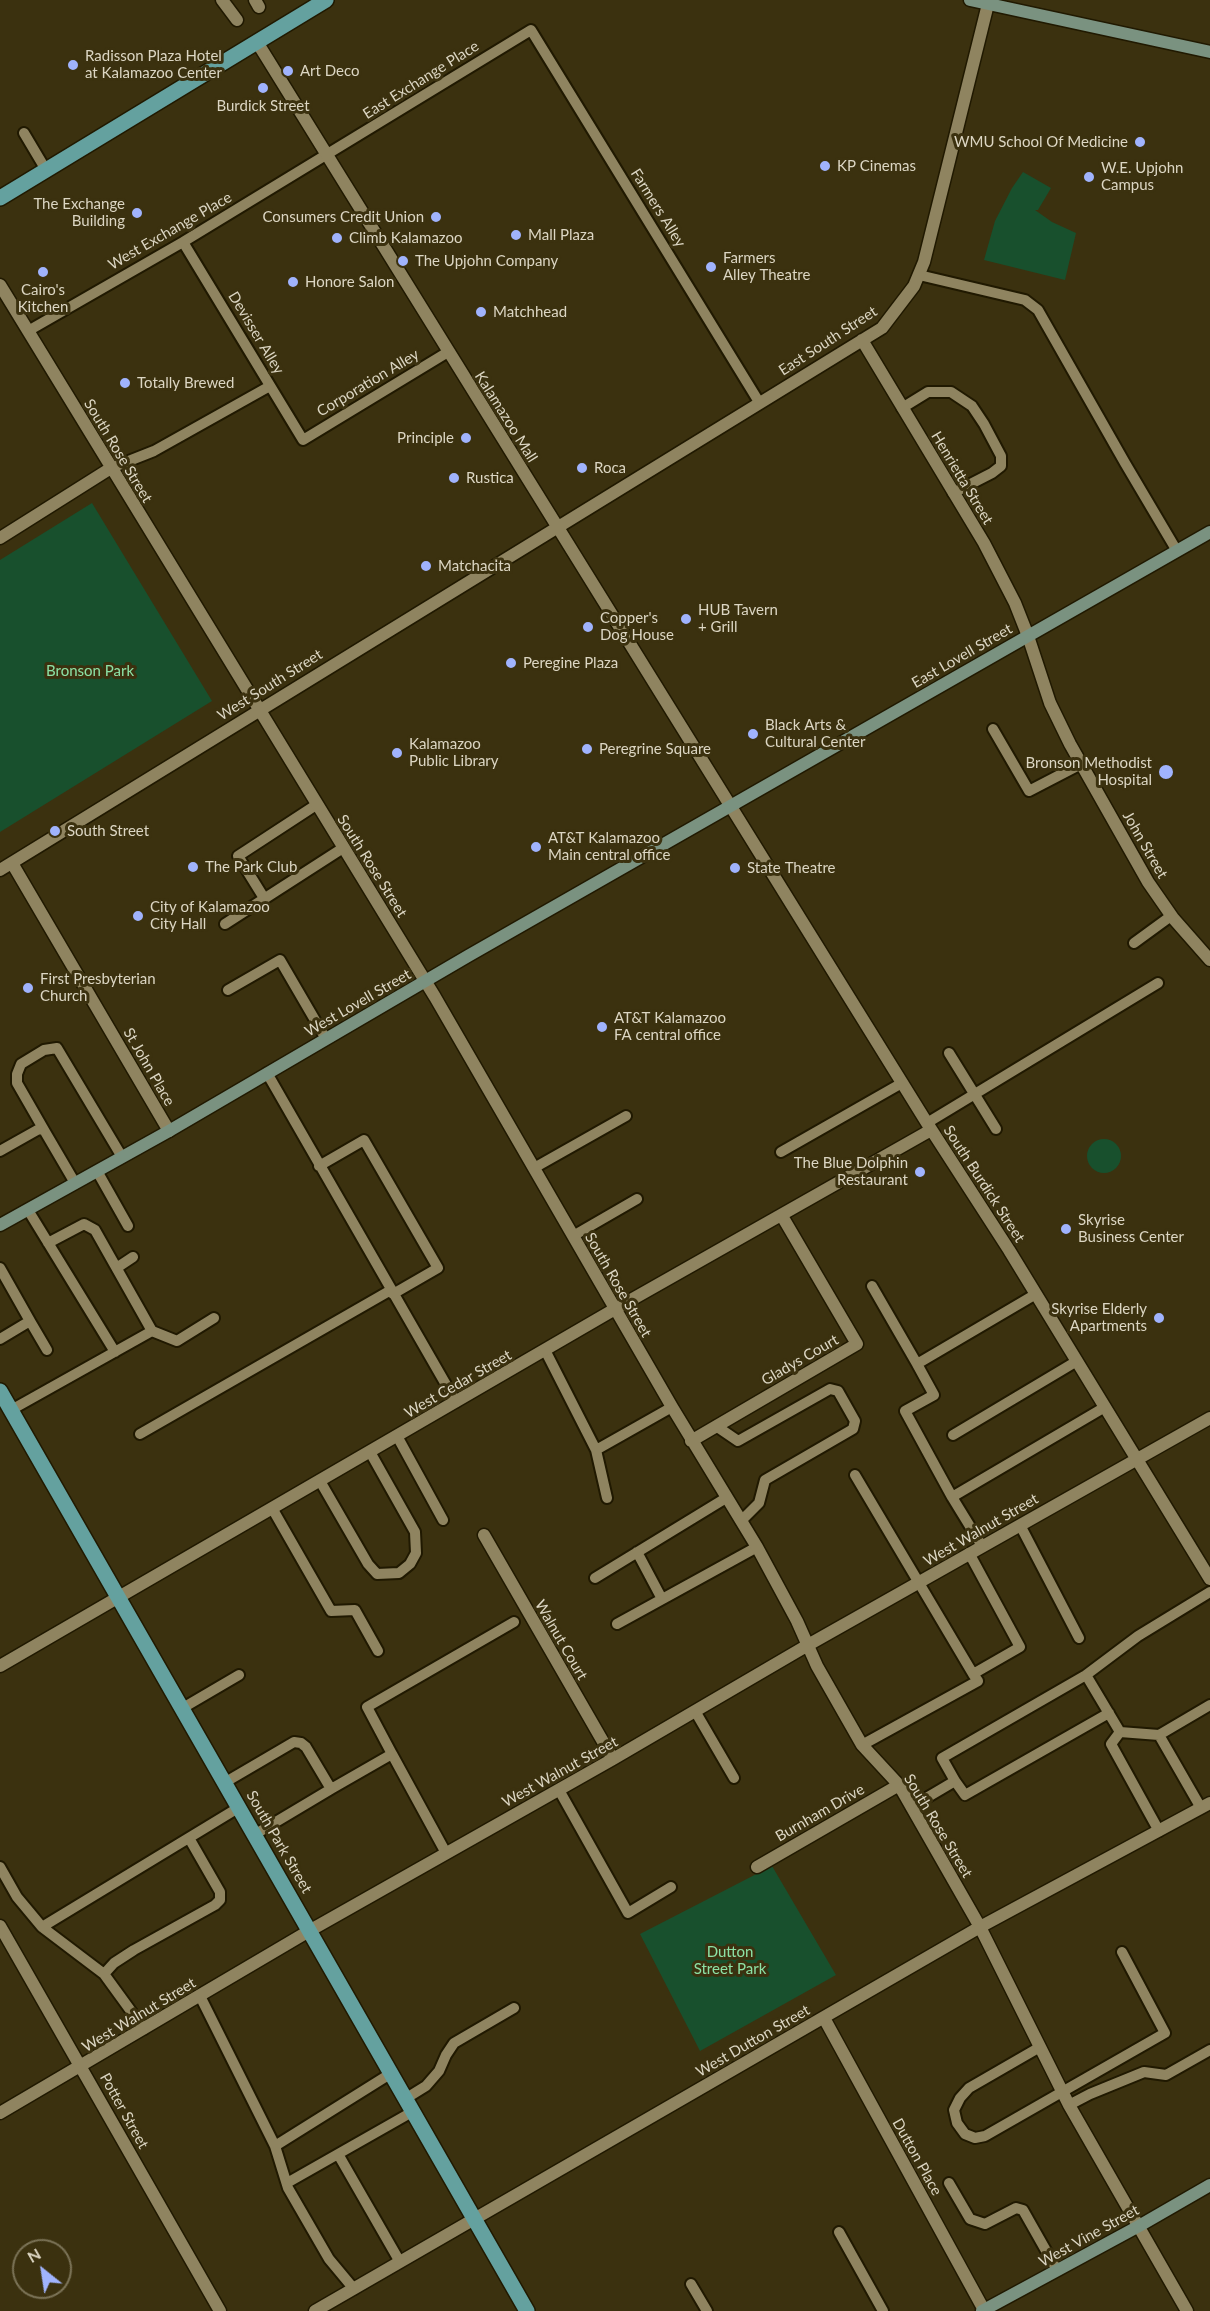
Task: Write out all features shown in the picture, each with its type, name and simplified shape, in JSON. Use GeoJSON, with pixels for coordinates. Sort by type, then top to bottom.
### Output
{"type":"FeatureCollection","features":[{"type":"Feature","properties":{"kind":"main road"},"geometry":{"type":"LineString","coordinates":[[0,198],[326,0]]}},
{"type":"Feature","properties":{"kind":"main road","name":"South Park Street"},"geometry":{"type":"LineString","coordinates":[[0,1392],[527,2311]]}},
{"type":"Feature","properties":{"kind":"street"},"geometry":{"type":"LineString","coordinates":[[222,0],[237,20]]}},
{"type":"Feature","properties":{"kind":"street"},"geometry":{"type":"LineString","coordinates":[[970,0],[988,2],[1210,52]]}},
{"type":"Feature","properties":{"kind":"street","name":"East South Street"},"geometry":{"type":"LineString","coordinates":[[556,527],[882,328],[894,314],[914,286],[927,250],[988,2]]}},
{"type":"Feature","properties":{"kind":"street","name":"Kalamazoo Mall"},"geometry":{"type":"LineString","coordinates":[[257,42],[730,806]]}},
{"type":"Feature","properties":{"kind":"street","name":"South Rose Street"},"geometry":{"type":"LineString","coordinates":[[0,285],[425,981],[672,1407],[757,1547],[797,1621],[817,1666],[861,1745],[899,1785],[980,1927],[1062,2093],[1187,2311]]}},
{"type":"Feature","properties":{"kind":"street","name":"Henrietta Street"},"geometry":{"type":"LineString","coordinates":[[861,340],[984,543],[1015,603],[1028,636]]}},
{"type":"Feature","properties":{"kind":"street"},"geometry":{"type":"LineString","coordinates":[[0,538],[111,468]]}},
{"type":"Feature","properties":{"kind":"street","name":"West South Street"},"geometry":{"type":"LineString","coordinates":[[0,870],[556,527]]}},
{"type":"Feature","properties":{"kind":"street","name":"East Lovell Street"},"geometry":{"type":"LineString","coordinates":[[730,806],[1210,532]]}},
{"type":"Feature","properties":{"kind":"street","name":"John Street"},"geometry":{"type":"LineString","coordinates":[[1028,636],[1050,703],[1148,882],[1171,916],[1210,960]]}},
{"type":"Feature","properties":{"kind":"street","name":"West Lovell Street"},"geometry":{"type":"LineString","coordinates":[[0,1225],[169,1131],[730,806]]}},
{"type":"Feature","properties":{"kind":"street","name":"South Burdick Street"},"geometry":{"type":"LineString","coordinates":[[730,806],[929,1127],[1036,1294],[1210,1579]]}},
{"type":"Feature","properties":{"kind":"street","name":"St John Place"},"geometry":{"type":"LineString","coordinates":[[12,863],[169,1131]]}},
{"type":"Feature","properties":{"kind":"street","name":"West Cedar Street"},"geometry":{"type":"LineString","coordinates":[[0,1666],[615,1309],[782,1216],[929,1127]]}},
{"type":"Feature","properties":{"kind":"street","name":"Gladys Court"},"geometry":{"type":"LineString","coordinates":[[692,1441],[857,1344],[782,1216]]}},
{"type":"Feature","properties":{"kind":"street","name":"West Walnut Street"},"geometry":{"type":"LineString","coordinates":[[0,2114],[309,1930],[613,1760],[969,1553],[1210,1418]]}},
{"type":"Feature","properties":{"kind":"street","name":"Walnut Court"},"geometry":{"type":"LineString","coordinates":[[484,1534],[613,1760]]}},
{"type":"Feature","properties":{"kind":"street","name":"Burnham Drive"},"geometry":{"type":"LineString","coordinates":[[757,1867],[899,1785]]}},
{"type":"Feature","properties":{"kind":"street","name":"West Dutton Street"},"geometry":{"type":"LineString","coordinates":[[315,2311],[330,2307],[354,2289],[400,2262],[980,1927],[1206,1806]]}},
{"type":"Feature","properties":{"kind":"street","name":"Potter Street"},"geometry":{"type":"LineString","coordinates":[[0,1926],[220,2311]]}},
{"type":"Feature","properties":{"kind":"street","name":"Dutton Place"},"geometry":{"type":"LineString","coordinates":[[824,2018],[983,2310]]}},
{"type":"Feature","properties":{"kind":"street","name":"West Vine Street"},"geometry":{"type":"LineString","coordinates":[[983,2310],[1210,2185]]}},
{"type":"Feature","properties":{"kind":"lane","name":"East Exchange Place"},"geometry":{"type":"LineString","coordinates":[[327,156],[531,30]]}},
{"type":"Feature","properties":{"kind":"lane","name":"Farmers Alley"},"geometry":{"type":"LineString","coordinates":[[531,30],[759,402]]}},
{"type":"Feature","properties":{"kind":"lane"},"geometry":{"type":"LineString","coordinates":[[24,133],[46,170]]}},
{"type":"Feature","properties":{"kind":"lane","name":"West Exchange Place"},"geometry":{"type":"LineString","coordinates":[[28,331],[327,156]]}},
{"type":"Feature","properties":{"kind":"lane","name":"Devisser Alley"},"geometry":{"type":"LineString","coordinates":[[183,242],[303,440]]}},
{"type":"Feature","properties":{"kind":"lane"},"geometry":{"type":"LineString","coordinates":[[919,275],[1025,300],[1038,310],[1177,551]]}},
{"type":"Feature","properties":{"kind":"lane","name":"Corporation Alley"},"geometry":{"type":"LineString","coordinates":[[303,440],[448,352]]}},
{"type":"Feature","properties":{"kind":"lane"},"geometry":{"type":"LineString","coordinates":[[111,468],[154,451],[270,386]]}},
{"type":"Feature","properties":{"kind":"lane"},"geometry":{"type":"LineString","coordinates":[[902,408],[928,392],[951,392],[972,406],[984,424],[1001,456],[1001,465],[992,473],[953,493]]}},
{"type":"Feature","properties":{"kind":"lane"},"geometry":{"type":"LineString","coordinates":[[993,729],[1029,791],[1082,764]]}},
{"type":"Feature","properties":{"kind":"lane"},"geometry":{"type":"LineString","coordinates":[[264,898],[238,856],[316,805]]}},
{"type":"Feature","properties":{"kind":"lane"},"geometry":{"type":"LineString","coordinates":[[225,924],[343,848]]}},
{"type":"Feature","properties":{"kind":"lane"},"geometry":{"type":"LineString","coordinates":[[1134,944],[1171,916]]}},
{"type":"Feature","properties":{"kind":"lane"},"geometry":{"type":"LineString","coordinates":[[228,990],[280,960],[326,1039]]}},
{"type":"Feature","properties":{"kind":"lane"},"geometry":{"type":"LineString","coordinates":[[929,1127],[974,1093],[1158,984]]}},
{"type":"Feature","properties":{"kind":"lane"},"geometry":{"type":"LineString","coordinates":[[75,1183],[17,1083],[17,1074],[21,1065],[44,1050],[57,1048],[122,1157]]}},
{"type":"Feature","properties":{"kind":"lane"},"geometry":{"type":"LineString","coordinates":[[949,1053],[996,1129]]}},
{"type":"Feature","properties":{"kind":"lane"},"geometry":{"type":"LineString","coordinates":[[267,1073],[456,1402]]}},
{"type":"Feature","properties":{"kind":"lane"},"geometry":{"type":"LineString","coordinates":[[781,1152],[902,1083]]}},
{"type":"Feature","properties":{"kind":"lane"},"geometry":{"type":"LineString","coordinates":[[534,1168],[626,1116]]}},
{"type":"Feature","properties":{"kind":"lane"},"geometry":{"type":"LineString","coordinates":[[0,1151],[39,1129],[44,1130]]}},
{"type":"Feature","properties":{"kind":"lane"},"geometry":{"type":"LineString","coordinates":[[140,1434],[438,1268],[364,1140],[319,1166]]}},
{"type":"Feature","properties":{"kind":"lane"},"geometry":{"type":"LineString","coordinates":[[97,1171],[128,1227]]}},
{"type":"Feature","properties":{"kind":"lane"},"geometry":{"type":"LineString","coordinates":[[573,1236],[637,1199]]}},
{"type":"Feature","properties":{"kind":"lane"},"geometry":{"type":"LineString","coordinates":[[28,1210],[115,1352]]}},
{"type":"Feature","properties":{"kind":"lane"},"geometry":{"type":"LineString","coordinates":[[48,1243],[84,1224],[90,1225],[103,1241],[152,1330],[177,1341],[214,1318]]}},
{"type":"Feature","properties":{"kind":"lane"},"geometry":{"type":"LineString","coordinates":[[118,1267],[133,1257]]}},
{"type":"Feature","properties":{"kind":"lane"},"geometry":{"type":"LineString","coordinates":[[0,1268],[47,1350]]}},
{"type":"Feature","properties":{"kind":"lane"},"geometry":{"type":"LineString","coordinates":[[872,1286],[934,1395],[905,1411],[982,1546]]}},
{"type":"Feature","properties":{"kind":"lane"},"geometry":{"type":"LineString","coordinates":[[917,1364],[1036,1294]]}},
{"type":"Feature","properties":{"kind":"lane"},"geometry":{"type":"LineString","coordinates":[[0,1339],[30,1321]]}},
{"type":"Feature","properties":{"kind":"lane"},"geometry":{"type":"LineString","coordinates":[[11,1410],[152,1330]]}},
{"type":"Feature","properties":{"kind":"lane"},"geometry":{"type":"LineString","coordinates":[[545,1350],[596,1450],[607,1498]]}},
{"type":"Feature","properties":{"kind":"lane"},"geometry":{"type":"LineString","coordinates":[[953,1435],[1077,1361]]}},
{"type":"Feature","properties":{"kind":"lane"},"geometry":{"type":"LineString","coordinates":[[716,1426],[738,1441],[830,1389],[838,1391],[855,1421],[853,1429],[765,1480],[759,1503],[741,1521]]}},
{"type":"Feature","properties":{"kind":"lane"},"geometry":{"type":"LineString","coordinates":[[596,1450],[672,1407]]}},
{"type":"Feature","properties":{"kind":"lane"},"geometry":{"type":"LineString","coordinates":[[952,1497],[1105,1407]]}},
{"type":"Feature","properties":{"kind":"lane"},"geometry":{"type":"LineString","coordinates":[[397,1436],[443,1520]]}},
{"type":"Feature","properties":{"kind":"lane"},"geometry":{"type":"LineString","coordinates":[[320,1481],[368,1564],[377,1574],[399,1573],[410,1564],[416,1553],[415,1532],[370,1452]]}},
{"type":"Feature","properties":{"kind":"lane"},"geometry":{"type":"LineString","coordinates":[[855,1474],[978,1681],[861,1745]]}},
{"type":"Feature","properties":{"kind":"lane"},"geometry":{"type":"LineString","coordinates":[[595,1578],[726,1498]]}},
{"type":"Feature","properties":{"kind":"lane"},"geometry":{"type":"LineString","coordinates":[[272,1508],[331,1611],[355,1610],[378,1651]]}},
{"type":"Feature","properties":{"kind":"lane"},"geometry":{"type":"LineString","coordinates":[[1020,1525],[1079,1638]]}},
{"type":"Feature","properties":{"kind":"lane"},"geometry":{"type":"LineString","coordinates":[[618,1624],[757,1547]]}},
{"type":"Feature","properties":{"kind":"lane"},"geometry":{"type":"LineString","coordinates":[[637,1552],[662,1599]]}},
{"type":"Feature","properties":{"kind":"lane"},"geometry":{"type":"LineString","coordinates":[[969,1553],[1020,1647],[973,1674]]}},
{"type":"Feature","properties":{"kind":"lane"},"geometry":{"type":"LineString","coordinates":[[1109,1713],[965,1795],[942,1758],[1086,1675],[1138,1636],[1210,1592]]}},
{"type":"Feature","properties":{"kind":"lane"},"geometry":{"type":"LineString","coordinates":[[446,1853],[367,1707],[514,1622]]}},
{"type":"Feature","properties":{"kind":"lane"},"geometry":{"type":"LineString","coordinates":[[181,1709],[239,1675]]}},
{"type":"Feature","properties":{"kind":"lane"},"geometry":{"type":"LineString","coordinates":[[1086,1675],[1120,1732]]}},
{"type":"Feature","properties":{"kind":"lane"},"geometry":{"type":"LineString","coordinates":[[1120,1732],[1159,1734],[1210,1705]]}},
{"type":"Feature","properties":{"kind":"lane"},"geometry":{"type":"LineString","coordinates":[[695,1712],[734,1778]]}},
{"type":"Feature","properties":{"kind":"lane"},"geometry":{"type":"LineString","coordinates":[[1120,1732],[1111,1744],[1159,1831]]}},
{"type":"Feature","properties":{"kind":"lane"},"geometry":{"type":"LineString","coordinates":[[1159,1734],[1206,1806]]}},
{"type":"Feature","properties":{"kind":"lane"},"geometry":{"type":"LineString","coordinates":[[224,1783],[294,1742],[306,1747],[331,1790]]}},
{"type":"Feature","properties":{"kind":"lane"},"geometry":{"type":"LineString","coordinates":[[254,1835],[392,1754]]}},
{"type":"Feature","properties":{"kind":"lane"},"geometry":{"type":"LineString","coordinates":[[911,1807],[955,1781]]}},
{"type":"Feature","properties":{"kind":"lane"},"geometry":{"type":"LineString","coordinates":[[559,1790],[628,1913],[671,1887]]}},
{"type":"Feature","properties":{"kind":"lane"},"geometry":{"type":"LineString","coordinates":[[42,1927],[238,1808]]}},
{"type":"Feature","properties":{"kind":"lane"},"geometry":{"type":"LineString","coordinates":[[104,1974],[114,1963],[134,1950],[215,1905],[220,1900],[220,1892],[189,1838]]}},
{"type":"Feature","properties":{"kind":"lane"},"geometry":{"type":"LineString","coordinates":[[0,1867],[17,1897],[42,1927],[104,1974],[144,2029]]}},
{"type":"Feature","properties":{"kind":"lane"},"geometry":{"type":"LineString","coordinates":[[1040,2047],[969,2088],[960,2098],[954,2110],[957,2124],[965,2134],[975,2138],[985,2136],[1165,2032],[1122,1952]]}},
{"type":"Feature","properties":{"kind":"lane"},"geometry":{"type":"LineString","coordinates":[[200,1996],[274,2146],[286,2183],[329,2259],[354,2289]]}},
{"type":"Feature","properties":{"kind":"lane"},"geometry":{"type":"LineString","coordinates":[[286,2183],[338,2154],[409,2106],[439,2071],[454,2043],[514,2008]]}},
{"type":"Feature","properties":{"kind":"lane"},"geometry":{"type":"LineString","coordinates":[[1069,2105],[1144,2072],[1166,2075],[1210,2050]]}},
{"type":"Feature","properties":{"kind":"lane"},"geometry":{"type":"LineString","coordinates":[[274,2146],[390,2074]]}},
{"type":"Feature","properties":{"kind":"lane"},"geometry":{"type":"LineString","coordinates":[[338,2154],[400,2262]]}},
{"type":"Feature","properties":{"kind":"lane"},"geometry":{"type":"LineString","coordinates":[[949,2183],[970,2219],[984,2224],[1016,2208],[1023,2210],[1058,2270]]}},
{"type":"Feature","properties":{"kind":"lane"},"geometry":{"type":"LineString","coordinates":[[839,2232],[883,2311]]}},
{"type":"Feature","properties":{"kind":"lane"},"geometry":{"type":"LineString","coordinates":[[691,2284],[706,2311]]}},
{"type":"Feature","properties":{"kind":"green space"},"geometry":{"type":"Polygon","coordinates":[[[1023,172],[1051,188],[1038,210],[1035,210],[1052,222],[1076,233],[1065,280],[984,260],[995,221],[1023,172]]]}},
{"type":"Feature","properties":{"kind":"green space","name":"Bronson Park"},"geometry":{"type":"Polygon","coordinates":[[[92,503],[212,701],[0,832],[0,560],[92,503]]]}},
{"type":"Feature","properties":{"kind":"green space"},"geometry":{"type":"Polygon","coordinates":[[[1104,1139],[1116,1144],[1121,1156],[1116,1168],[1104,1173],[1092,1168],[1087,1156],[1092,1144],[1104,1139]]]}},
{"type":"Feature","properties":{"kind":"green space","name":"Dutton Street Park"},"geometry":{"type":"Polygon","coordinates":[[[772,1866],[836,1975],[700,2051],[640,1934],[772,1866]]]}},
{"type":"Feature","properties":{"kind":"place","name":"Radisson Plaza Hotel at Kalamazoo Center"},"geometry":{"type":"Point","coordinates":[73,65]}},
{"type":"Feature","properties":{"kind":"place","name":"Art Deco"},"geometry":{"type":"Point","coordinates":[288,71]}},
{"type":"Feature","properties":{"kind":"place","name":"Burdick Street"},"geometry":{"type":"Point","coordinates":[263,88]}},
{"type":"Feature","properties":{"kind":"place","name":"WMU School Of Medicine"},"geometry":{"type":"Point","coordinates":[1140,142]}},
{"type":"Feature","properties":{"kind":"place","name":"KP Cinemas"},"geometry":{"type":"Point","coordinates":[825,166]}},
{"type":"Feature","properties":{"kind":"place","name":"W.E. Upjohn Campus"},"geometry":{"type":"Point","coordinates":[1089,177]}},
{"type":"Feature","properties":{"kind":"place","name":"The Exchange Building"},"geometry":{"type":"Point","coordinates":[137,213]}},
{"type":"Feature","properties":{"kind":"place","name":"Consumers Credit Union"},"geometry":{"type":"Point","coordinates":[436,217]}},
{"type":"Feature","properties":{"kind":"place","name":"Mall Plaza"},"geometry":{"type":"Point","coordinates":[516,235]}},
{"type":"Feature","properties":{"kind":"place","name":"Climb Kalamazoo"},"geometry":{"type":"Point","coordinates":[337,238]}},
{"type":"Feature","properties":{"kind":"place","name":"The Upjohn Company"},"geometry":{"type":"Point","coordinates":[403,261]}},
{"type":"Feature","properties":{"kind":"place","name":"Farmers Alley Theatre"},"geometry":{"type":"Point","coordinates":[711,267]}},
{"type":"Feature","properties":{"kind":"place","name":"Cairo's Kitchen"},"geometry":{"type":"Point","coordinates":[43,272]}},
{"type":"Feature","properties":{"kind":"place","name":"Honore Salon"},"geometry":{"type":"Point","coordinates":[293,282]}},
{"type":"Feature","properties":{"kind":"place","name":"Matchhead"},"geometry":{"type":"Point","coordinates":[481,312]}},
{"type":"Feature","properties":{"kind":"place","name":"Totally Brewed"},"geometry":{"type":"Point","coordinates":[125,383]}},
{"type":"Feature","properties":{"kind":"place","name":"Principle"},"geometry":{"type":"Point","coordinates":[466,438]}},
{"type":"Feature","properties":{"kind":"place","name":"Roca"},"geometry":{"type":"Point","coordinates":[582,468]}},
{"type":"Feature","properties":{"kind":"place","name":"Rustica"},"geometry":{"type":"Point","coordinates":[454,478]}},
{"type":"Feature","properties":{"kind":"place","name":"Matchacita"},"geometry":{"type":"Point","coordinates":[426,566]}},
{"type":"Feature","properties":{"kind":"place","name":"HUB Tavern + Grill"},"geometry":{"type":"Point","coordinates":[686,619]}},
{"type":"Feature","properties":{"kind":"place","name":"Copper's Dog House"},"geometry":{"type":"Point","coordinates":[588,627]}},
{"type":"Feature","properties":{"kind":"place","name":"Peregine Plaza"},"geometry":{"type":"Point","coordinates":[511,663]}},
{"type":"Feature","properties":{"kind":"place","name":"Black Arts & Cultural Center"},"geometry":{"type":"Point","coordinates":[753,734]}},
{"type":"Feature","properties":{"kind":"place","name":"Peregrine Square"},"geometry":{"type":"Point","coordinates":[587,749]}},
{"type":"Feature","properties":{"kind":"place","name":"Kalamazoo Public Library"},"geometry":{"type":"Point","coordinates":[397,753]}},
{"type":"Feature","properties":{"kind":"place","name":"Bronson Methodist Hospital"},"geometry":{"type":"Point","coordinates":[1166,772]}},
{"type":"Feature","properties":{"kind":"place","name":"South Street"},"geometry":{"type":"Point","coordinates":[55,831]}},
{"type":"Feature","properties":{"kind":"place","name":"AT&T Kalamazoo Main central office"},"geometry":{"type":"Point","coordinates":[536,847]}},
{"type":"Feature","properties":{"kind":"place","name":"The Park Club"},"geometry":{"type":"Point","coordinates":[193,867]}},
{"type":"Feature","properties":{"kind":"place","name":"State Theatre"},"geometry":{"type":"Point","coordinates":[735,868]}},
{"type":"Feature","properties":{"kind":"place","name":"City of Kalamazoo City Hall"},"geometry":{"type":"Point","coordinates":[138,916]}},
{"type":"Feature","properties":{"kind":"place","name":"First Presbyterian Church"},"geometry":{"type":"Point","coordinates":[28,988]}},
{"type":"Feature","properties":{"kind":"place","name":"AT&T Kalamazoo FA central office"},"geometry":{"type":"Point","coordinates":[602,1027]}},
{"type":"Feature","properties":{"kind":"place","name":"The Blue Dolphin Restaurant"},"geometry":{"type":"Point","coordinates":[920,1172]}},
{"type":"Feature","properties":{"kind":"place","name":"Skyrise Business Center"},"geometry":{"type":"Point","coordinates":[1066,1229]}},
{"type":"Feature","properties":{"kind":"place","name":"Skyrise Elderly Apartments"},"geometry":{"type":"Point","coordinates":[1159,1318]}}]}
